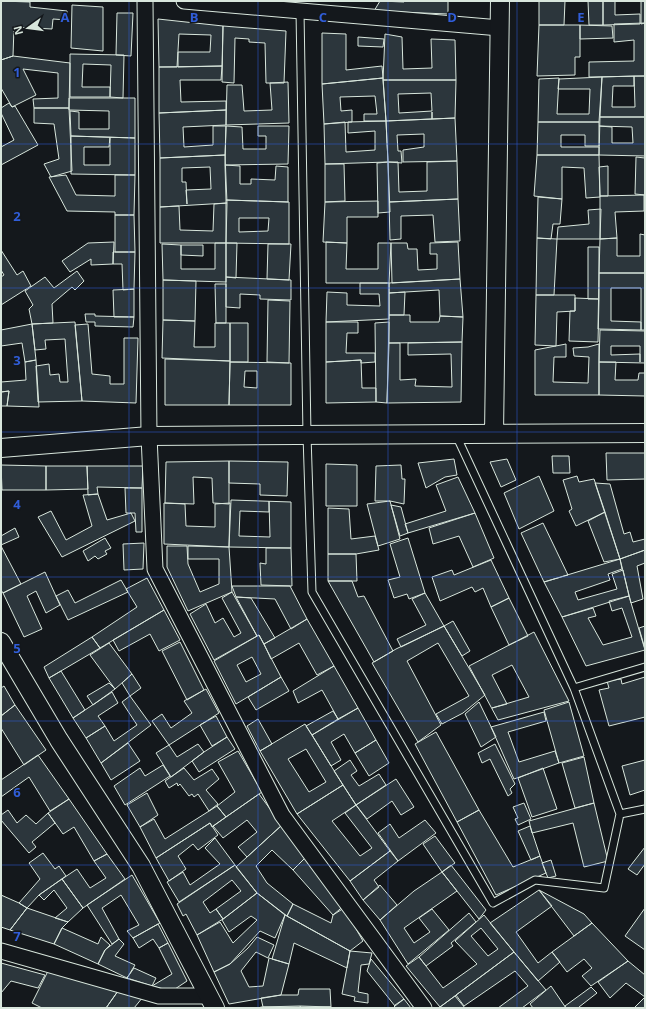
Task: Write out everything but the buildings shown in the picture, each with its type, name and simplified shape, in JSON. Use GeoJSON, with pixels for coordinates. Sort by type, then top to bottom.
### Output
{"type":"FeatureCollection","features":[{"type":"Feature","properties":{"kind":"street"},"geometry":{"type":"LineString","coordinates":[[145,1],[149,436],[155,569],[282,815],[424,1008]]}},
{"type":"Feature","properties":{"kind":"street"},"geometry":{"type":"LineString","coordinates":[[184,1],[500,28]]}},
{"type":"Feature","properties":{"kind":"street"},"geometry":{"type":"LineString","coordinates":[[494,434],[500,1]]}},
{"type":"Feature","properties":{"kind":"street"},"geometry":{"type":"LineString","coordinates":[[1,448],[149,436],[645,433]]}},
{"type":"Feature","properties":{"kind":"street"},"geometry":{"type":"LineString","coordinates":[[1,642],[58,740],[141,866],[212,1002]]}},
{"type":"Feature","properties":{"kind":"street"},"geometry":{"type":"LineString","coordinates":[[1,951],[159,996],[212,1002]]}},
{"type":"Feature","properties":{"kind":"lane"},"geometry":{"type":"LineString","coordinates":[[300,11],[307,435],[312,592],[493,903],[535,880],[604,888],[620,814],[574,688],[456,434]]}},
{"type":"Feature","properties":{"kind":"lane"},"geometry":{"type":"LineString","coordinates":[[574,688],[645,667]]}},
{"type":"Feature","properties":{"kind":"lane"},"geometry":{"type":"LineString","coordinates":[[620,814],[645,809]]}}]}
